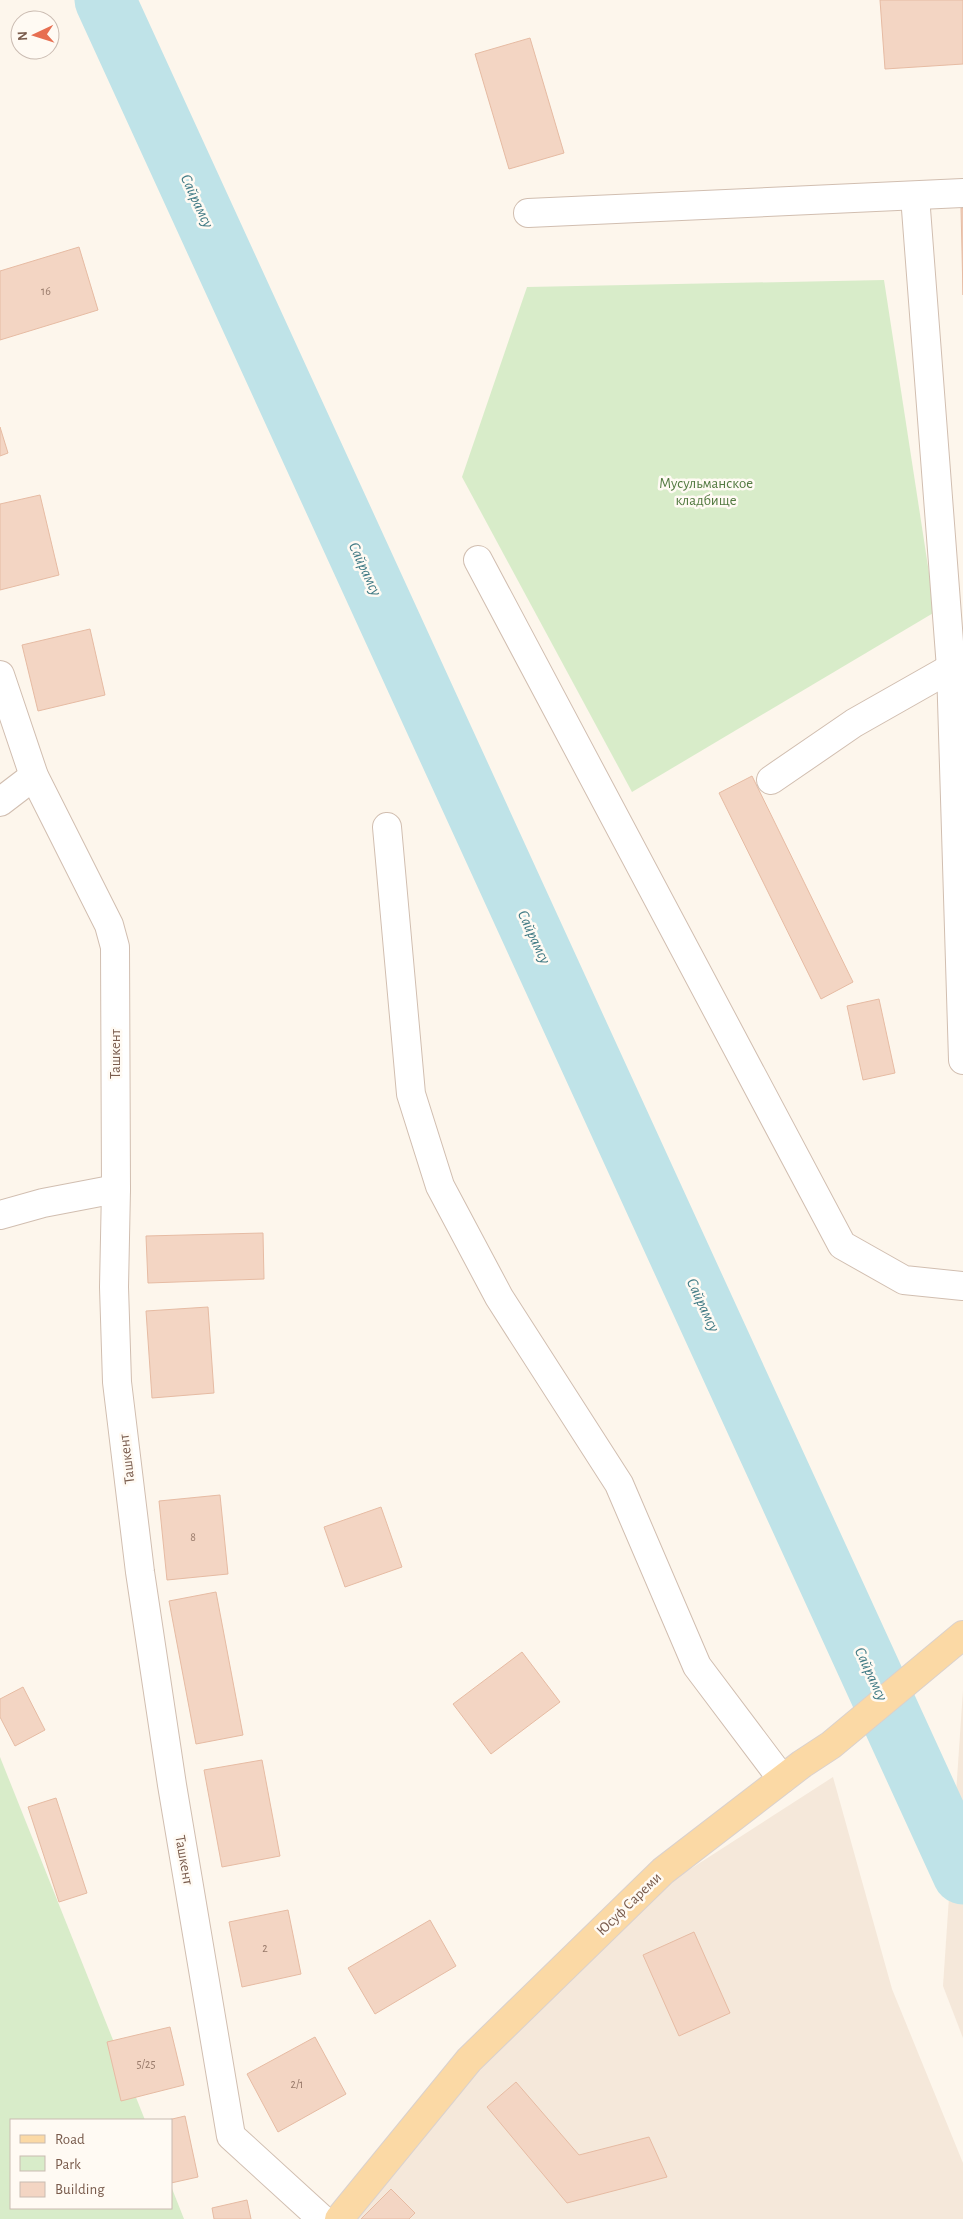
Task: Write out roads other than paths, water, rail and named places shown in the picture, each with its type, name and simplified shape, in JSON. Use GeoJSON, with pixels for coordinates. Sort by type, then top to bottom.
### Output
{"type":"FeatureCollection","features":[{"type":"Feature","properties":{"kind":"main road","name":"Юсуф Сареми"},"geometry":{"type":"LineString","coordinates":[[339,2219],[469,2060],[663,1871],[782,1779],[831,1745],[963,1635]]}},
{"type":"Feature","properties":{"kind":"street"},"geometry":{"type":"LineString","coordinates":[[528,213],[963,193]]}},
{"type":"Feature","properties":{"kind":"street"},"geometry":{"type":"LineString","coordinates":[[915,196],[957,667],[963,1060]]}},
{"type":"Feature","properties":{"kind":"street"},"geometry":{"type":"LineString","coordinates":[[478,560],[842,1245],[904,1280],[963,1286]]}},
{"type":"Feature","properties":{"kind":"street"},"geometry":{"type":"LineString","coordinates":[[771,780],[854,723],[957,667]]}},
{"type":"Feature","properties":{"kind":"street","name":"Ташкент"},"geometry":{"type":"LineString","coordinates":[[0,675],[34,776],[109,925],[115,947],[116,1189],[114,1287],[117,1382],[140,1572],[172,1785],[231,2136],[322,2219]]}},
{"type":"Feature","properties":{"kind":"street"},"geometry":{"type":"LineString","coordinates":[[0,802],[34,776]]}},
{"type":"Feature","properties":{"kind":"street"},"geometry":{"type":"LineString","coordinates":[[387,827],[411,1094],[440,1186],[499,1297],[619,1484],[697,1666],[782,1779]]}},
{"type":"Feature","properties":{"kind":"street"},"geometry":{"type":"LineString","coordinates":[[0,1215],[43,1203],[116,1189]]}},
{"type":"Feature","properties":{"kind":"waterway","name":"Сайрамсу"},"geometry":{"type":"LineString","coordinates":[[105,0],[963,1874]]}},
{"type":"Feature","properties":{"kind":"park label","name":"Мусульманское кладбище"},"geometry":{"type":"Point","coordinates":[706,492]}}]}
